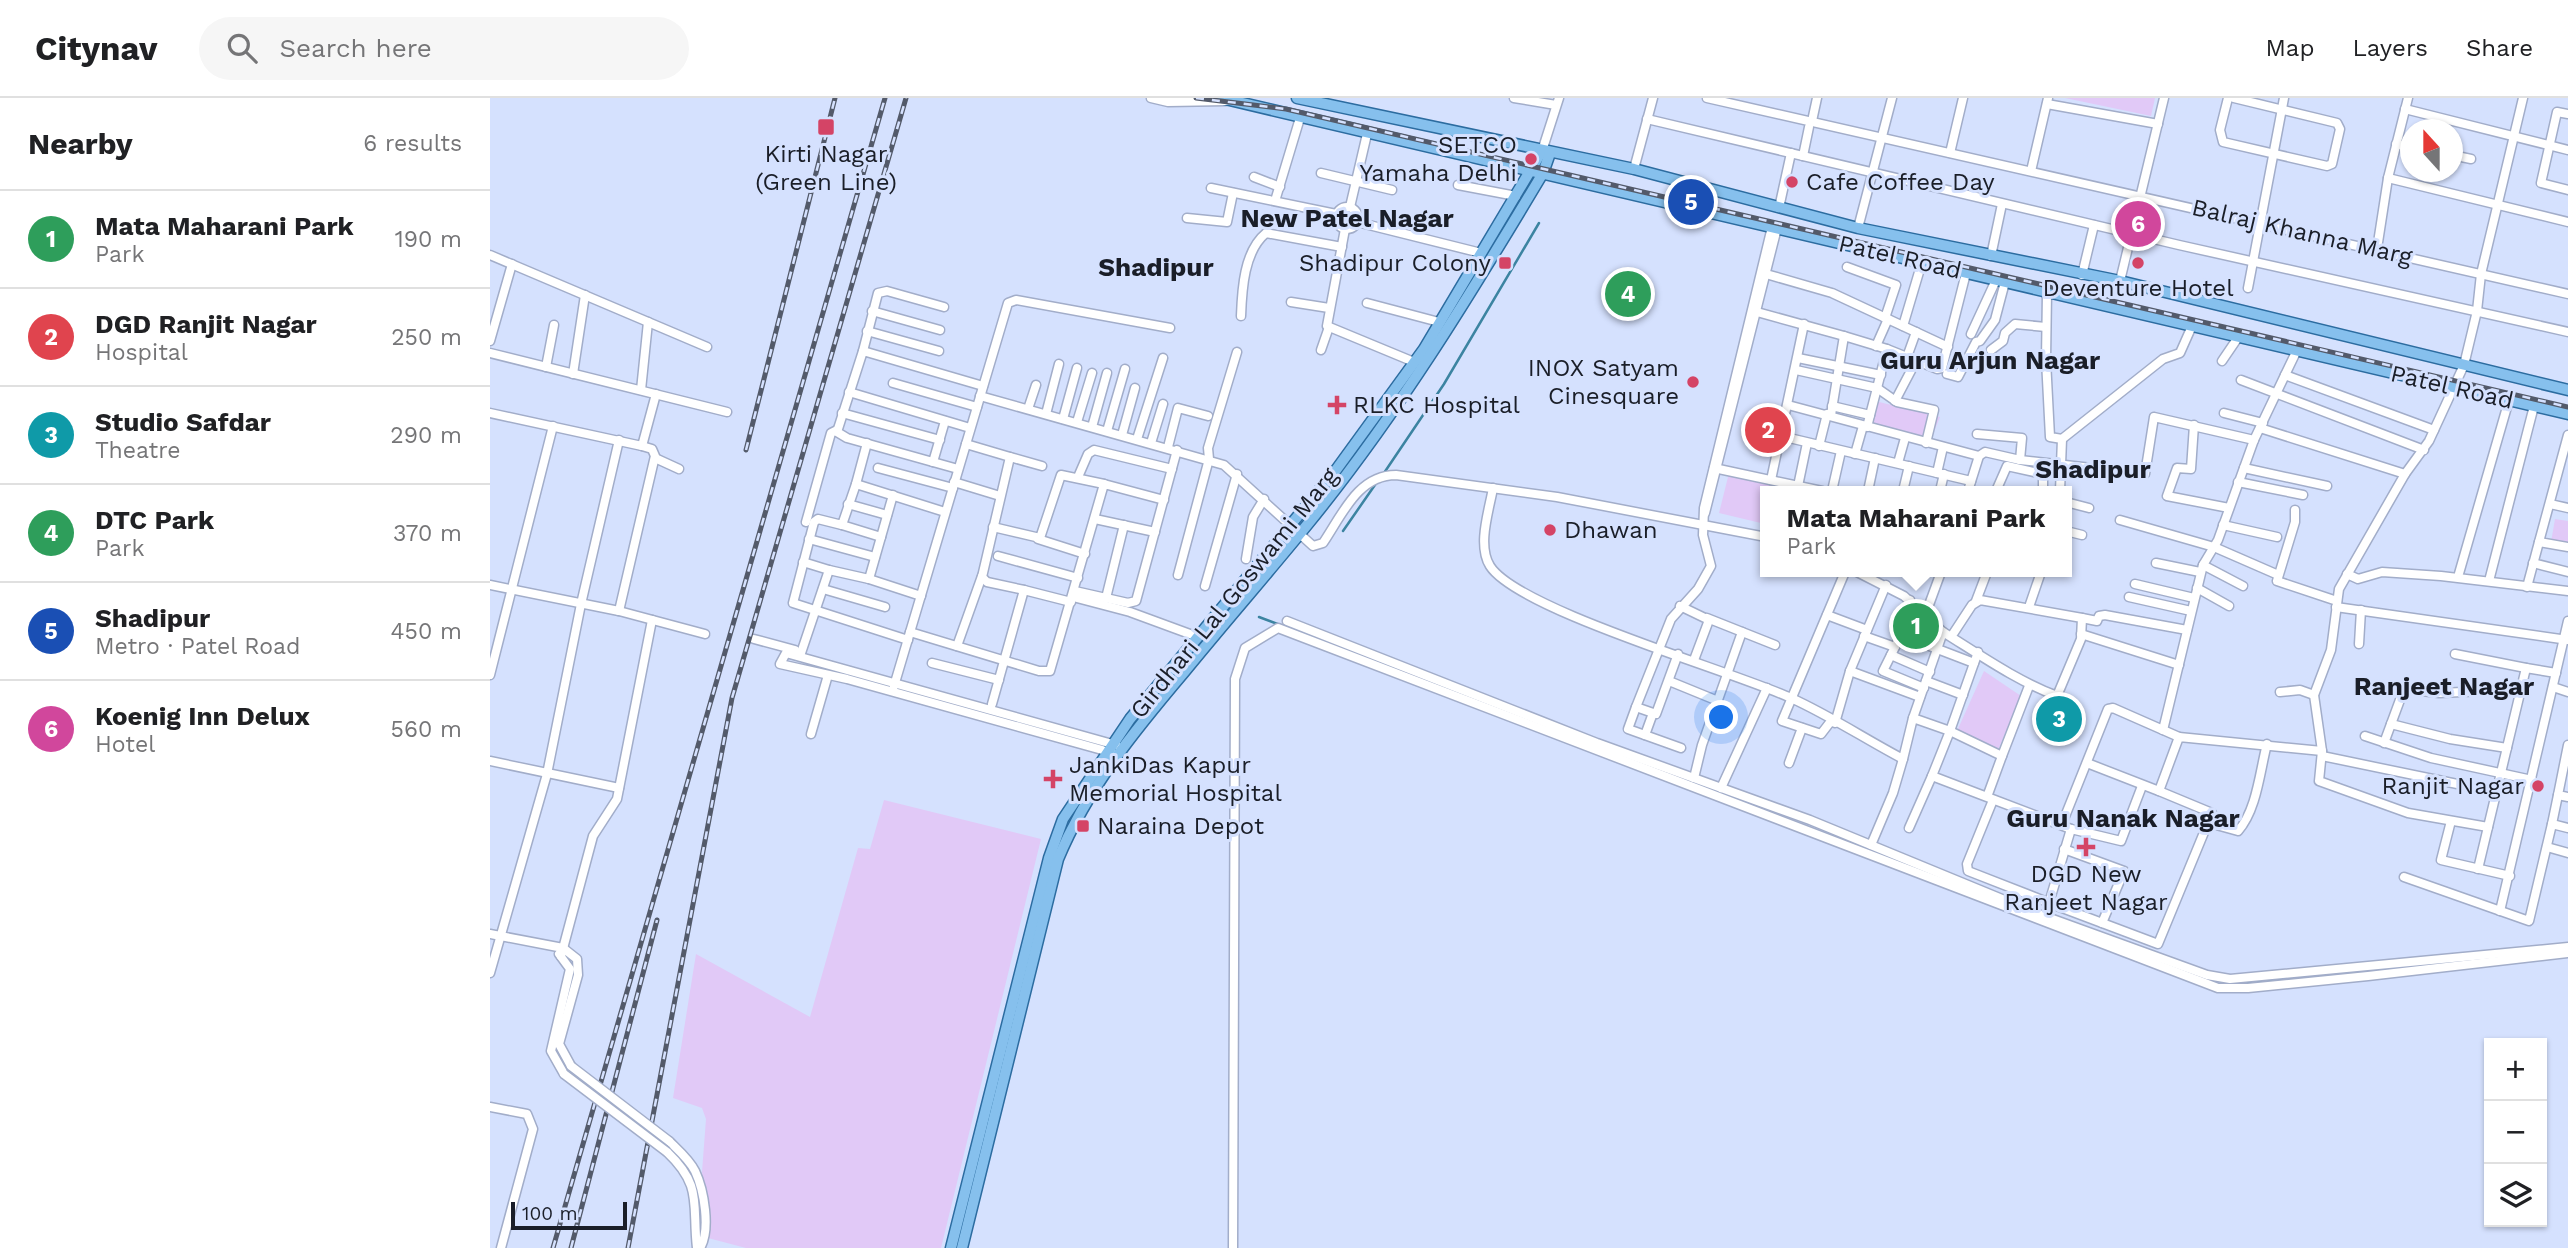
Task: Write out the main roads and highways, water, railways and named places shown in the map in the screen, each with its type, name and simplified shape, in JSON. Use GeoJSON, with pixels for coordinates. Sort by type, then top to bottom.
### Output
{"type":"FeatureCollection","features":[{"type":"Feature","properties":{"kind":"main road","name":"Patel Road"},"geometry":{"type":"LineString","coordinates":[[1221,98],[2568,414]]}},
{"type":"Feature","properties":{"kind":"main road","name":"Patel Road"},"geometry":{"type":"LineString","coordinates":[[1297,98],[1634,169],[1858,228],[2120,281],[2568,390]]}},
{"type":"Feature","properties":{"kind":"main road","name":"Girdhari Lal Goswami Marg"},"geometry":{"type":"LineString","coordinates":[[951,1248],[1049,858],[1063,819],[1198,637],[1336,470],[1414,362],[1546,152]]}},
{"type":"Feature","properties":{"kind":"main road","name":"Girdhari Lal Goswami Marg"},"geometry":{"type":"LineString","coordinates":[[962,1248],[1058,859],[1072,825],[1114,749],[1353,467],[1451,328],[1543,173],[1546,152]]}},
{"type":"Feature","properties":{"kind":"waterway"},"geometry":{"type":"LineString","coordinates":[[1384,473],[1444,384],[1539,223]]}},
{"type":"Feature","properties":{"kind":"waterway"},"geometry":{"type":"LineString","coordinates":[[1343,531],[1377,482]]}},
{"type":"Feature","properties":{"kind":"waterway"},"geometry":{"type":"LineString","coordinates":[[1259,617],[1455,691]]}},
{"type":"Feature","properties":{"kind":"waterway"},"geometry":{"type":"LineString","coordinates":[[2210,979],[2238,983],[2467,960]]}},
{"type":"Feature","properties":{"kind":"railway"},"geometry":{"type":"LineString","coordinates":[[746,450],[835,98]]}},
{"type":"Feature","properties":{"kind":"railway"},"geometry":{"type":"LineString","coordinates":[[553,1248],[885,98]]}},
{"type":"Feature","properties":{"kind":"railway"},"geometry":{"type":"LineString","coordinates":[[628,1248],[732,698],[906,98]]}},
{"type":"Feature","properties":{"kind":"railway"},"geometry":{"type":"LineString","coordinates":[[1196,98],[1286,109],[2568,407]]}},
{"type":"Feature","properties":{"kind":"railway"},"geometry":{"type":"LineString","coordinates":[[571,1248],[657,920]]}},
{"type":"Feature","properties":{"kind":"place","name":"Kirti Nagar (Green Line)"},"geometry":{"type":"Point","coordinates":[826,127]}},
{"type":"Feature","properties":{"kind":"place","name":"SETCO Yamaha Delhi"},"geometry":{"type":"Point","coordinates":[1531,159]}},
{"type":"Feature","properties":{"kind":"place","name":"Cafe Coffee Day"},"geometry":{"type":"Point","coordinates":[1792,182]}},
{"type":"Feature","properties":{"kind":"place","name":"Shadipur"},"geometry":{"type":"Point","coordinates":[1691,202]}},
{"type":"Feature","properties":{"kind":"place","name":"Koenig Inn Delux"},"geometry":{"type":"Point","coordinates":[2138,224]}},
{"type":"Feature","properties":{"kind":"place","name":"Shadipur Colony"},"geometry":{"type":"Point","coordinates":[1505,263]}},
{"type":"Feature","properties":{"kind":"place","name":"Deventure Hotel"},"geometry":{"type":"Point","coordinates":[2138,263]}},
{"type":"Feature","properties":{"kind":"place","name":"DTC Park"},"geometry":{"type":"Point","coordinates":[1628,294]}},
{"type":"Feature","properties":{"kind":"place","name":"INOX Satyam Cinesquare"},"geometry":{"type":"Point","coordinates":[1693,382]}},
{"type":"Feature","properties":{"kind":"place","name":"RLKC Hospital"},"geometry":{"type":"Point","coordinates":[1337,405]}},
{"type":"Feature","properties":{"kind":"place","name":"DGD Ranjit Nagar"},"geometry":{"type":"Point","coordinates":[1768,430]}},
{"type":"Feature","properties":{"kind":"place","name":"Dhawan"},"geometry":{"type":"Point","coordinates":[1550,530]}},
{"type":"Feature","properties":{"kind":"place","name":"Mata Maharani Park"},"geometry":{"type":"Point","coordinates":[1916,626]}},
{"type":"Feature","properties":{"kind":"place","name":"Studio Safdar"},"geometry":{"type":"Point","coordinates":[2059,719]}},
{"type":"Feature","properties":{"kind":"place","name":"JankiDas Kapur Memorial Hospital"},"geometry":{"type":"Point","coordinates":[1053,779]}},
{"type":"Feature","properties":{"kind":"place","name":"Ranjit Nagar"},"geometry":{"type":"Point","coordinates":[2538,786]}},
{"type":"Feature","properties":{"kind":"place","name":"Naraina Depot"},"geometry":{"type":"Point","coordinates":[1083,826]}},
{"type":"Feature","properties":{"kind":"place","name":"DGD New Ranjeet Nagar"},"geometry":{"type":"Point","coordinates":[2086,847]}},
{"type":"Feature","properties":{"kind":"district","name":"New Patel Nagar"},"geometry":{"type":"Point","coordinates":[1347,218]}},
{"type":"Feature","properties":{"kind":"district","name":"Shadipur"},"geometry":{"type":"Point","coordinates":[1156,267]}},
{"type":"Feature","properties":{"kind":"district","name":"Guru Arjun Nagar"},"geometry":{"type":"Point","coordinates":[1990,360]}},
{"type":"Feature","properties":{"kind":"district","name":"Shadipur"},"geometry":{"type":"Point","coordinates":[2093,469]}},
{"type":"Feature","properties":{"kind":"district","name":"Ranjeet Nagar"},"geometry":{"type":"Point","coordinates":[2444,686]}},
{"type":"Feature","properties":{"kind":"district","name":"Guru Nanak Nagar"},"geometry":{"type":"Point","coordinates":[2123,818]}}]}
